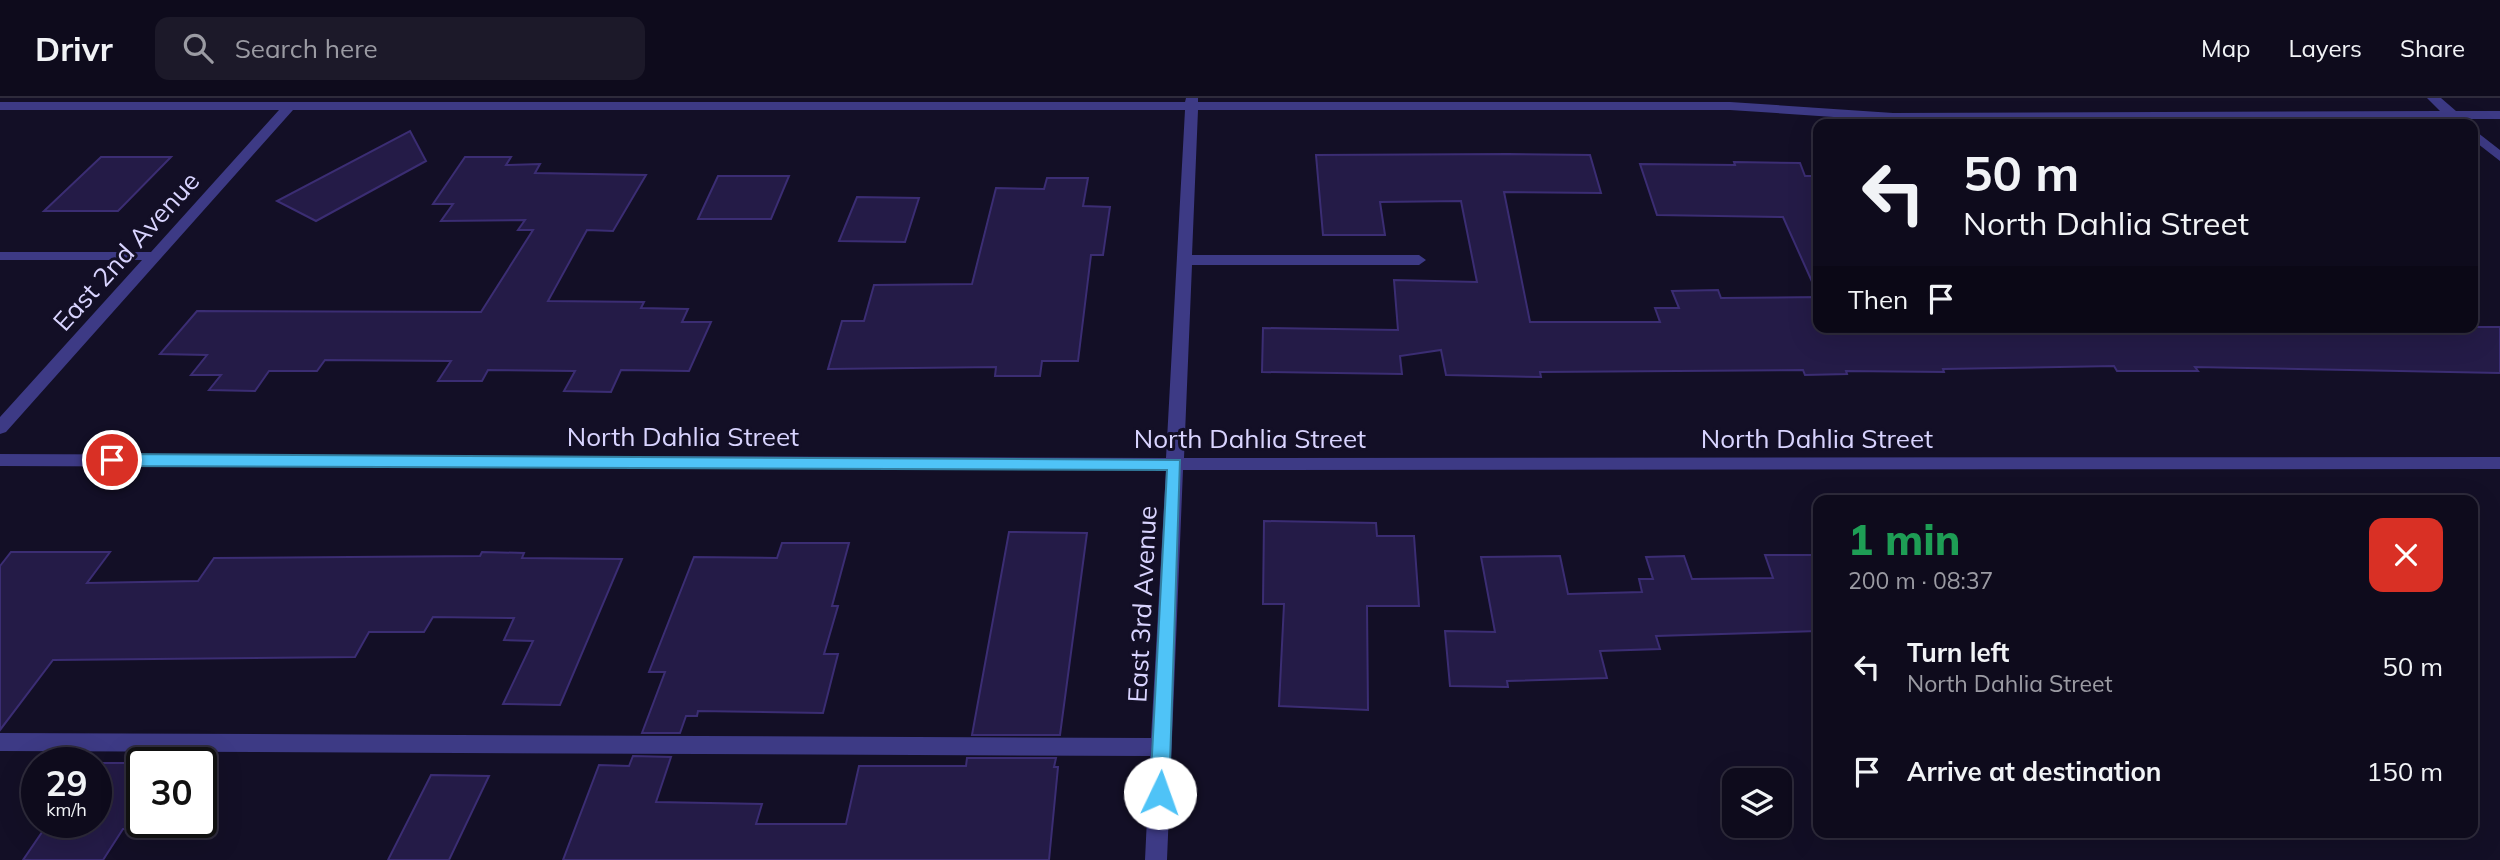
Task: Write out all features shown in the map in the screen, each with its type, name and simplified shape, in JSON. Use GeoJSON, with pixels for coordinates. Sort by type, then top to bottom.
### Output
{"type":"FeatureCollection","features":[{"type":"Feature","properties":{"kind":"street"},"geometry":{"type":"LineString","coordinates":[[2433,98],[2457,119]]}},
{"type":"Feature","properties":{"kind":"street"},"geometry":{"type":"LineString","coordinates":[[0,106],[1192,102],[1730,106],[1893,117],[2270,119]]}},
{"type":"Feature","properties":{"kind":"street","name":"East 3rd Avenue"},"geometry":{"type":"LineString","coordinates":[[1156,860],[1192,102]]}},
{"type":"Feature","properties":{"kind":"street","name":"East 2nd Avenue"},"geometry":{"type":"LineString","coordinates":[[0,428],[289,107]]}},
{"type":"Feature","properties":{"kind":"street"},"geometry":{"type":"LineString","coordinates":[[2466,119],[2500,115]]}},
{"type":"Feature","properties":{"kind":"street"},"geometry":{"type":"LineString","coordinates":[[2478,137],[2500,157]]}},
{"type":"Feature","properties":{"kind":"street"},"geometry":{"type":"LineString","coordinates":[[0,256],[155,256]]}},
{"type":"Feature","properties":{"kind":"street"},"geometry":{"type":"LineString","coordinates":[[1184,260],[1419,260]]}},
{"type":"Feature","properties":{"kind":"street","name":"North Dahlia Street"},"geometry":{"type":"LineString","coordinates":[[0,460],[1175,464],[2500,463]]}},
{"type":"Feature","properties":{"kind":"street"},"geometry":{"type":"LineString","coordinates":[[0,742],[1162,747]]}},
{"type":"Feature","properties":{"kind":"building"},"geometry":{"type":"Polygon","coordinates":[[[410,131],[426,161],[316,221],[277,201],[410,131]]]}},
{"type":"Feature","properties":{"kind":"building"},"geometry":{"type":"Polygon","coordinates":[[[1316,155],[1590,155],[1601,193],[1504,192],[1530,322],[1660,322],[1655,308],[1679,308],[1672,291],[1718,290],[1721,298],[1813,297],[1813,333],[2478,333],[2478,327],[2500,327],[2500,373],[2195,367],[2198,371],[2117,371],[2114,366],[1943,369],[1944,372],[1846,371],[1847,374],[1805,375],[1803,370],[1540,372],[1541,377],[1446,375],[1441,350],[1400,356],[1402,374],[1262,372],[1263,328],[1398,330],[1394,280],[1477,282],[1461,201],[1380,202],[1385,235],[1323,235],[1316,155]]]}},
{"type":"Feature","properties":{"kind":"building"},"geometry":{"type":"Polygon","coordinates":[[[101,157],[171,157],[118,211],[44,211],[101,157]]]}},
{"type":"Feature","properties":{"kind":"building"},"geometry":{"type":"Polygon","coordinates":[[[465,157],[511,157],[506,165],[540,164],[535,173],[646,175],[613,231],[587,230],[548,301],[644,302],[641,308],[688,309],[682,322],[711,322],[689,371],[621,370],[611,392],[564,391],[575,371],[488,370],[482,381],[438,381],[451,361],[325,360],[317,371],[269,371],[255,391],[209,390],[221,375],[191,375],[207,355],[160,354],[197,311],[481,312],[533,230],[518,230],[525,220],[441,221],[453,204],[433,204],[465,157]]]}},
{"type":"Feature","properties":{"kind":"building"},"geometry":{"type":"Polygon","coordinates":[[[1734,162],[1800,163],[1805,176],[1813,176],[1813,284],[1783,217],[1657,215],[1640,164],[1735,165],[1734,162]]]}},
{"type":"Feature","properties":{"kind":"building"},"geometry":{"type":"Polygon","coordinates":[[[718,176],[789,176],[771,219],[698,219],[718,176]]]}},
{"type":"Feature","properties":{"kind":"building"},"geometry":{"type":"Polygon","coordinates":[[[1047,178],[1088,178],[1083,206],[1110,207],[1103,255],[1091,255],[1078,361],[1042,361],[1040,376],[995,376],[996,367],[828,369],[842,321],[864,321],[874,285],[972,284],[996,188],[1044,189],[1047,178]]]}},
{"type":"Feature","properties":{"kind":"building"},"geometry":{"type":"Polygon","coordinates":[[[857,197],[919,198],[905,242],[839,241],[857,197]]]}},
{"type":"Feature","properties":{"kind":"building"},"geometry":{"type":"Polygon","coordinates":[[[1264,521],[1376,523],[1377,536],[1414,536],[1419,606],[1367,606],[1368,710],[1279,706],[1284,604],[1263,604],[1264,521]]]}},
{"type":"Feature","properties":{"kind":"building"},"geometry":{"type":"Polygon","coordinates":[[[1009,532],[1087,533],[1060,735],[972,735],[1009,532]]]}},
{"type":"Feature","properties":{"kind":"building"},"geometry":{"type":"Polygon","coordinates":[[[782,543],[849,543],[832,606],[838,606],[824,654],[838,654],[823,713],[698,711],[697,716],[686,716],[680,733],[642,733],[665,672],[649,672],[694,557],[777,558],[782,543]]]}},
{"type":"Feature","properties":{"kind":"building"},"geometry":{"type":"Polygon","coordinates":[[[11,552],[110,552],[87,583],[198,581],[214,558],[480,556],[482,552],[524,553],[522,558],[622,559],[560,705],[503,704],[533,641],[504,640],[514,618],[433,617],[424,632],[369,632],[355,657],[53,660],[0,730],[0,566],[11,552]]]}},
{"type":"Feature","properties":{"kind":"building"},"geometry":{"type":"Polygon","coordinates":[[[1765,555],[1813,555],[1813,631],[1656,636],[1660,649],[1600,651],[1607,678],[1507,681],[1508,687],[1450,686],[1445,631],[1495,632],[1481,557],[1560,556],[1568,594],[1642,592],[1639,579],[1653,579],[1646,557],[1684,556],[1692,579],[1773,578],[1765,555]]]}},
{"type":"Feature","properties":{"kind":"building"},"geometry":{"type":"Polygon","coordinates":[[[633,756],[671,757],[656,802],[762,804],[756,824],[846,824],[859,766],[966,766],[967,758],[1056,758],[1054,767],[1058,767],[1049,860],[563,860],[599,765],[629,766],[633,756]]]}},
{"type":"Feature","properties":{"kind":"building"},"geometry":{"type":"Polygon","coordinates":[[[112,763],[126,763],[126,829],[123,829],[103,860],[23,860],[38,838],[112,838],[112,763]]]}},
{"type":"Feature","properties":{"kind":"building"},"geometry":{"type":"Polygon","coordinates":[[[431,775],[489,776],[449,860],[388,860],[431,775]]]}},
{"type":"Feature","properties":{"kind":"route"},"geometry":{"type":"LineString","coordinates":[[112,460],[1175,464],[1160,793]]}}]}
